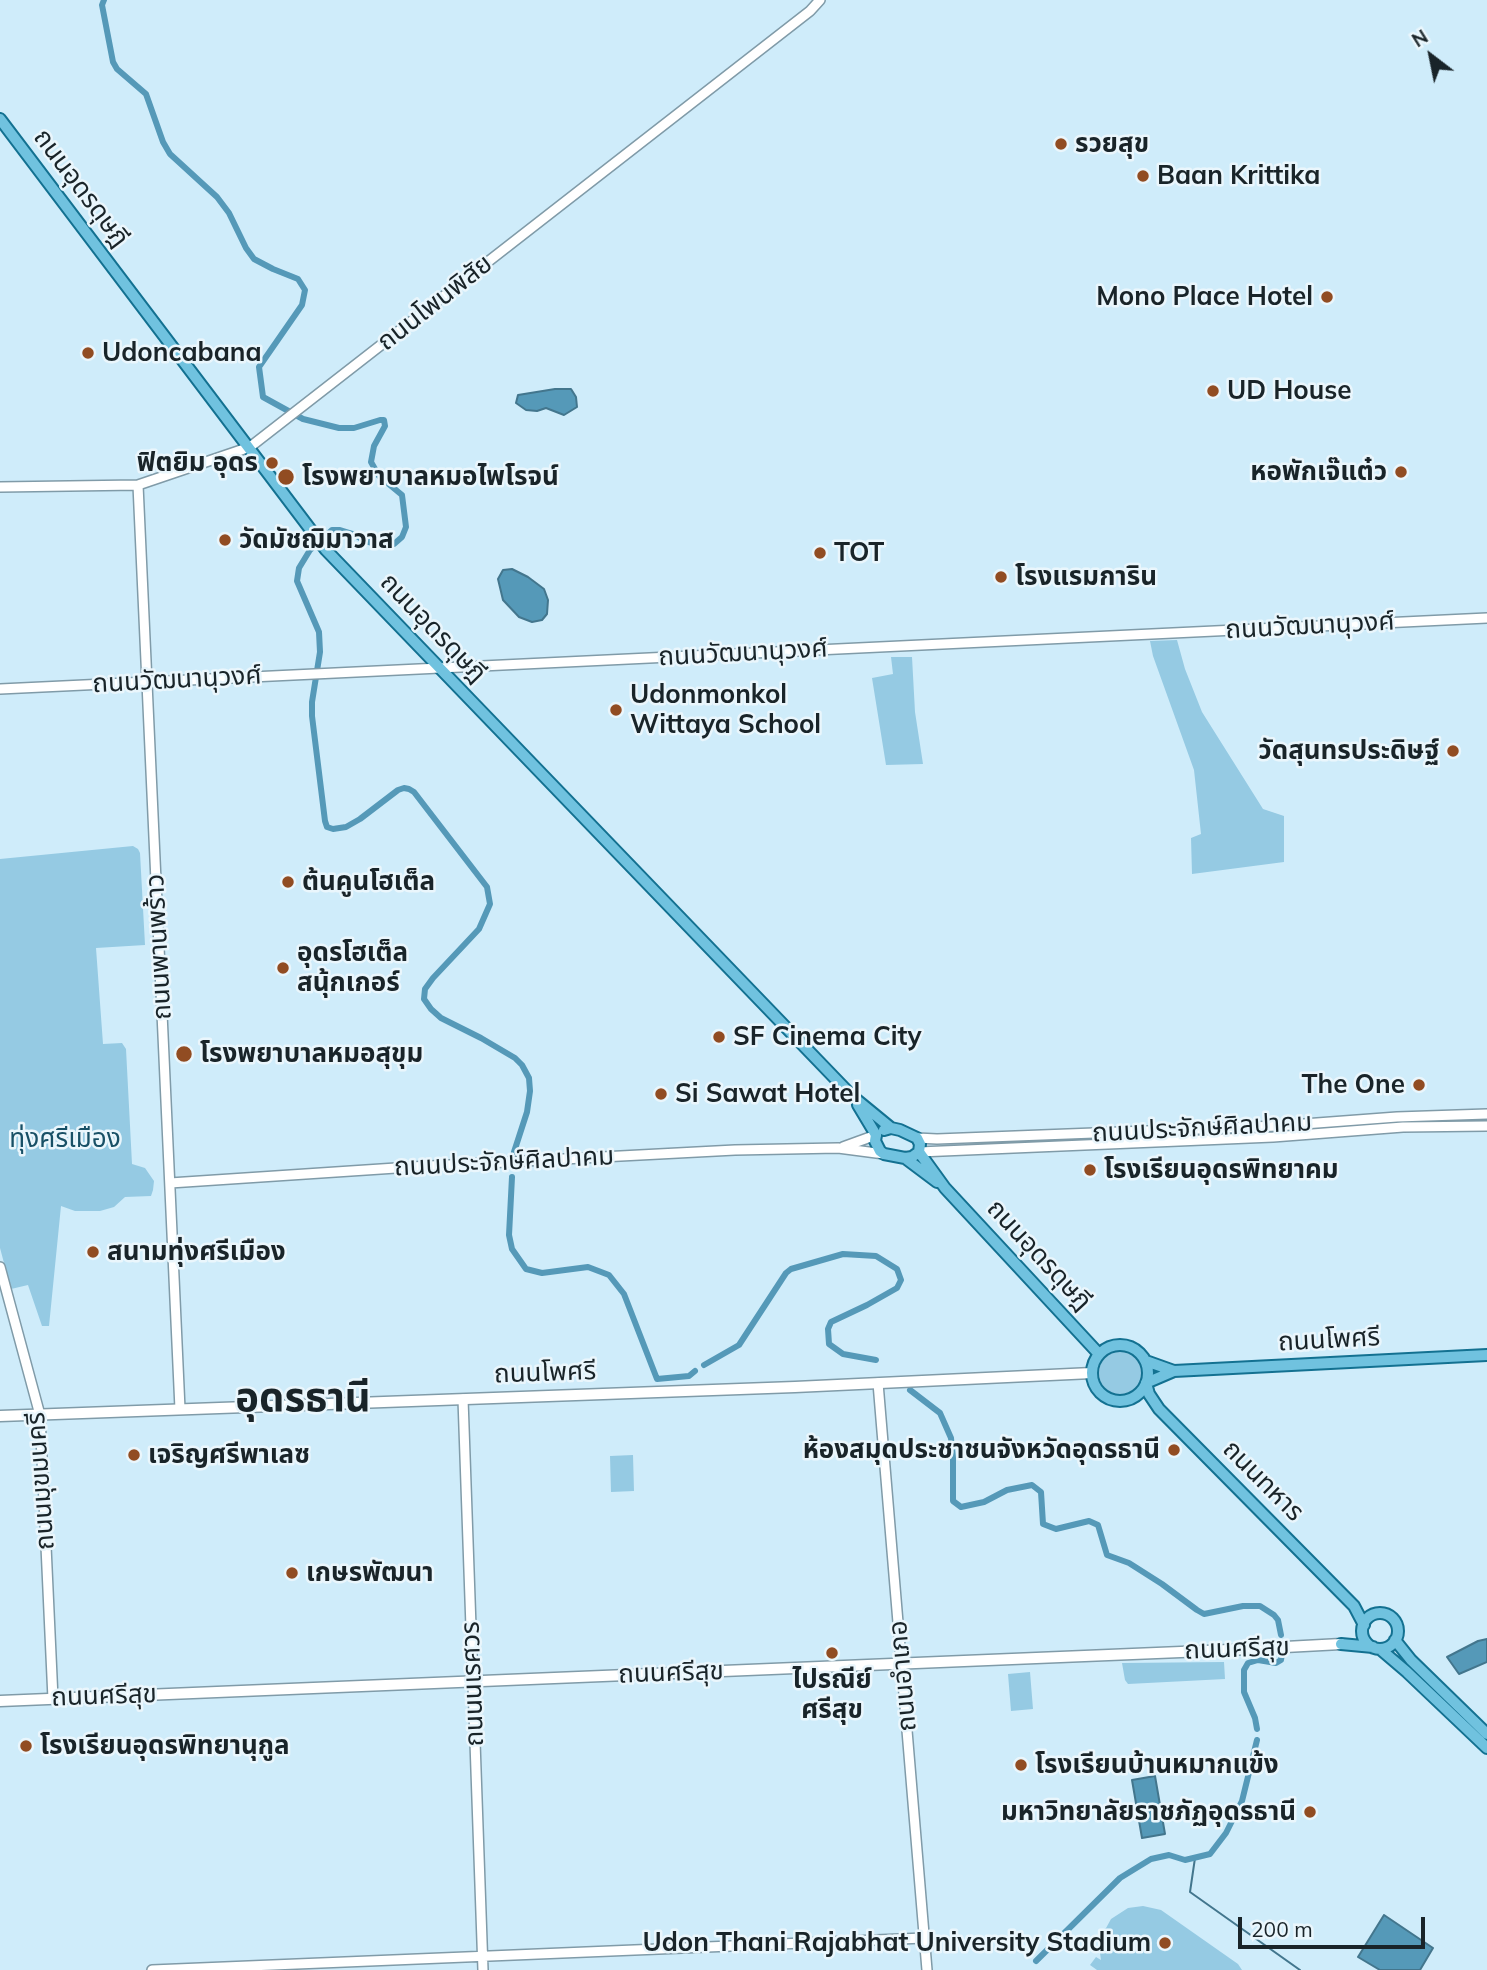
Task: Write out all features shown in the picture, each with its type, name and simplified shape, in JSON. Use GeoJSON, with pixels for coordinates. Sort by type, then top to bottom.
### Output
{"type":"FeatureCollection","features":[{"type":"Feature","properties":{"kind":"main road","name":"ถนนอุดรดุษฎี"},"geometry":{"type":"LineString","coordinates":[[0,119],[326,550],[852,1096],[891,1128]]}},
{"type":"Feature","properties":{"kind":"main road","name":"ถนนอุดรดุษฎี"},"geometry":{"type":"LineString","coordinates":[[852,1096],[876,1135]]}},
{"type":"Feature","properties":{"kind":"main road"},"geometry":{"type":"LineString","coordinates":[[891,1128],[900,1130],[917,1138],[920,1144],[919,1152],[905,1158],[884,1154],[877,1147],[876,1135],[891,1128]]}},
{"type":"Feature","properties":{"kind":"main road","name":"ถนนอุดรดุษฎี"},"geometry":{"type":"LineString","coordinates":[[919,1152],[945,1188],[1099,1354]]}},
{"type":"Feature","properties":{"kind":"main road","name":"ถนนอุดรดุษฎี"},"geometry":{"type":"LineString","coordinates":[[905,1158],[945,1188]]}},
{"type":"Feature","properties":{"kind":"main road"},"geometry":{"type":"LineString","coordinates":[[1130,1399],[1142,1391],[1146,1383],[1146,1361],[1137,1350],[1126,1345],[1114,1345],[1099,1354],[1093,1365],[1094,1385],[1102,1395],[1113,1400],[1146,1402],[1158,1409]]}},
{"type":"Feature","properties":{"kind":"main road","name":"ถนนโพศรี"},"geometry":{"type":"LineString","coordinates":[[1146,1383],[1174,1371],[1487,1355]]}},
{"type":"Feature","properties":{"kind":"main road","name":"ถนนโพศรี"},"geometry":{"type":"LineString","coordinates":[[1146,1361],[1174,1371]]}},
{"type":"Feature","properties":{"kind":"main road","name":"ถนนโพศรี"},"geometry":{"type":"LineString","coordinates":[[0,1416],[1092,1373]]}},
{"type":"Feature","properties":{"kind":"main road","name":"ถนนทหาร"},"geometry":{"type":"LineString","coordinates":[[1146,1383],[1158,1409],[1354,1606],[1363,1627]]}},
{"type":"Feature","properties":{"kind":"main road","name":"ถนนทหาร"},"geometry":{"type":"LineString","coordinates":[[1354,1606],[1378,1614]]}},
{"type":"Feature","properties":{"kind":"main road"},"geometry":{"type":"LineString","coordinates":[[1378,1614],[1385,1614],[1395,1621],[1398,1630],[1390,1646],[1377,1648],[1341,1643],[1363,1627],[1369,1618],[1378,1614]]}},
{"type":"Feature","properties":{"kind":"main road"},"geometry":{"type":"LineString","coordinates":[[1363,1627],[1364,1638],[1407,1672],[1487,1748]]}},
{"type":"Feature","properties":{"kind":"main road"},"geometry":{"type":"LineString","coordinates":[[1395,1640],[1416,1665],[1487,1734]]}},
{"type":"Feature","properties":{"kind":"main road","name":"ถนนศรีสุข"},"geometry":{"type":"LineString","coordinates":[[0,1701],[1229,1650],[1341,1643]]}},
{"type":"Feature","properties":{"kind":"street","name":"ถนนโพนพิสัย"},"geometry":{"type":"LineString","coordinates":[[0,487],[138,485],[250,447],[810,11],[820,0]]}},
{"type":"Feature","properties":{"kind":"street","name":"ถนนพานพร้าว"},"geometry":{"type":"LineString","coordinates":[[138,485],[180,1409]]}},
{"type":"Feature","properties":{"kind":"street","name":"ถนนวัฒนานุวงศ์"},"geometry":{"type":"LineString","coordinates":[[0,689],[1487,618]]}},
{"type":"Feature","properties":{"kind":"street"},"geometry":{"type":"LineString","coordinates":[[1453,1114],[1454,1125]]}},
{"type":"Feature","properties":{"kind":"street","name":"ถนนประจักษ์ศิลปาคม"},"geometry":{"type":"LineString","coordinates":[[917,1138],[1296,1125],[1397,1116],[1487,1114]]}},
{"type":"Feature","properties":{"kind":"street"},"geometry":{"type":"LineString","coordinates":[[1296,1125],[1297,1135]]}},
{"type":"Feature","properties":{"kind":"street","name":"ถนนประจักษ์ศิลปาคม"},"geometry":{"type":"LineString","coordinates":[[919,1152],[1487,1125]]}},
{"type":"Feature","properties":{"kind":"street"},"geometry":{"type":"LineString","coordinates":[[1112,1132],[1117,1143]]}},
{"type":"Feature","properties":{"kind":"street"},"geometry":{"type":"LineString","coordinates":[[838,1148],[876,1135]]}},
{"type":"Feature","properties":{"kind":"street"},"geometry":{"type":"LineString","coordinates":[[980,1137],[980,1149]]}},
{"type":"Feature","properties":{"kind":"street","name":"ถนนประจักษ์ศิลปาคม"},"geometry":{"type":"LineString","coordinates":[[170,1183],[634,1154],[838,1148]]}},
{"type":"Feature","properties":{"kind":"street"},"geometry":{"type":"LineString","coordinates":[[838,1148],[884,1154]]}},
{"type":"Feature","properties":{"kind":"street","name":"ถนนมุขมนครี"},"geometry":{"type":"LineString","coordinates":[[0,1268],[40,1415],[52,1699]]}},
{"type":"Feature","properties":{"kind":"street","name":"ถนนอำเภอ"},"geometry":{"type":"LineString","coordinates":[[878,1383],[927,1970]]}},
{"type":"Feature","properties":{"kind":"street","name":"ถนนนเรศวร"},"geometry":{"type":"LineString","coordinates":[[463,1399],[483,1970]]}},
{"type":"Feature","properties":{"kind":"street"},"geometry":{"type":"LineString","coordinates":[[152,1970],[924,1938]]}},
{"type":"Feature","properties":{"kind":"green space"},"geometry":{"type":"Polygon","coordinates":[[[1177,640],[1202,712],[1263,809],[1284,816],[1284,862],[1192,874],[1191,838],[1201,834],[1194,770],[1150,641],[1177,640]]]}},
{"type":"Feature","properties":{"kind":"green space"},"geometry":{"type":"Polygon","coordinates":[[[891,657],[912,657],[915,712],[923,764],[886,765],[872,678],[893,674],[891,657]]]}},
{"type":"Feature","properties":{"kind":"green space","name":"ทุ่งศรีเมือง"},"geometry":{"type":"Polygon","coordinates":[[[133,846],[140,853],[145,945],[96,948],[103,1044],[122,1043],[126,1049],[132,1164],[145,1168],[154,1181],[153,1190],[151,1196],[125,1197],[114,1207],[100,1211],[75,1211],[61,1206],[49,1326],[42,1326],[28,1285],[11,1289],[0,1248],[0,859],[133,846]]]}},
{"type":"Feature","properties":{"kind":"green space"},"geometry":{"type":"Polygon","coordinates":[[[1121,1351],[1130,1352],[1137,1357],[1142,1364],[1142,1382],[1137,1389],[1130,1394],[1121,1395],[1112,1394],[1105,1389],[1100,1382],[1099,1373],[1100,1364],[1105,1357],[1112,1352],[1121,1351]]]}},
{"type":"Feature","properties":{"kind":"green space"},"geometry":{"type":"Polygon","coordinates":[[[633,1455],[634,1491],[611,1492],[610,1456],[633,1455]]]}},
{"type":"Feature","properties":{"kind":"green space"},"geometry":{"type":"Polygon","coordinates":[[[1224,1662],[1225,1679],[1128,1684],[1122,1663],[1224,1662]]]}},
{"type":"Feature","properties":{"kind":"green space"},"geometry":{"type":"Polygon","coordinates":[[[1030,1672],[1033,1709],[1011,1711],[1008,1674],[1030,1672]]]}},
{"type":"Feature","properties":{"kind":"green space"},"geometry":{"type":"Polygon","coordinates":[[[1143,1906],[1161,1910],[1238,1964],[1242,1970],[1097,1970],[1090,1965],[1096,1957],[1101,1960],[1100,1939],[1111,1919],[1128,1908],[1143,1906]]]}},
{"type":"Feature","properties":{"kind":"shaded area"},"geometry":{"type":"Polygon","coordinates":[[[571,389],[576,397],[577,407],[564,415],[546,408],[526,410],[516,403],[518,395],[571,389]]]}},
{"type":"Feature","properties":{"kind":"shaded area"},"geometry":{"type":"Polygon","coordinates":[[[512,569],[544,589],[548,600],[547,614],[542,620],[532,622],[519,617],[503,600],[498,579],[503,570],[512,569]]]}},
{"type":"Feature","properties":{"kind":"shaded area"},"geometry":{"type":"Polygon","coordinates":[[[1487,1639],[1487,1662],[1459,1674],[1447,1657],[1487,1639]]]}},
{"type":"Feature","properties":{"kind":"shaded area"},"geometry":{"type":"Polygon","coordinates":[[[1155,1776],[1165,1834],[1142,1838],[1132,1780],[1155,1776]]]}},
{"type":"Feature","properties":{"kind":"shaded area"},"geometry":{"type":"Polygon","coordinates":[[[1384,1915],[1433,1948],[1420,1970],[1380,1970],[1358,1957],[1384,1915]]]}},
{"type":"Feature","properties":{"kind":"waterway"},"geometry":{"type":"LineString","coordinates":[[104,0],[102,5],[113,62],[117,69],[146,94],[170,154],[217,197],[229,213],[254,259],[298,279],[305,290],[302,305],[259,367],[263,397],[303,419],[339,428],[354,428],[384,420],[385,426],[374,446],[371,462],[379,476],[402,495],[406,527],[402,537],[394,544],[380,545],[353,534],[332,530],[310,550],[299,568],[297,581],[319,632],[320,652],[312,716],[325,821],[327,827],[333,829],[346,827],[398,790],[409,789],[487,887],[490,904],[479,929],[433,978],[425,989],[424,999],[441,1018],[481,1038],[522,1065],[529,1078],[530,1091],[527,1112],[514,1152]]}},
{"type":"Feature","properties":{"kind":"waterway"},"geometry":{"type":"LineString","coordinates":[[512,1177],[509,1235],[512,1249],[526,1269],[542,1273],[588,1267],[609,1275],[624,1294],[657,1379],[689,1376],[695,1371]]}},
{"type":"Feature","properties":{"kind":"waterway"},"geometry":{"type":"LineString","coordinates":[[704,1365],[739,1345],[791,1269],[843,1254],[876,1256],[897,1269],[901,1280],[897,1288],[831,1322],[828,1329],[829,1344],[843,1354],[876,1360]]}},
{"type":"Feature","properties":{"kind":"waterway"},"geometry":{"type":"LineString","coordinates":[[910,1390],[940,1413],[951,1438],[953,1501],[961,1507],[984,1502],[1007,1490],[1032,1485],[1041,1492],[1043,1524],[1056,1529],[1089,1521],[1098,1525],[1107,1555],[1129,1563],[1197,1610],[1204,1614],[1243,1606],[1260,1606],[1278,1620],[1281,1635]]}},
{"type":"Feature","properties":{"kind":"waterway"},"geometry":{"type":"LineString","coordinates":[[1257,1729],[1244,1692],[1244,1670],[1248,1663],[1258,1660],[1276,1663],[1281,1660],[1282,1654]]}},
{"type":"Feature","properties":{"kind":"waterway"},"geometry":{"type":"LineString","coordinates":[[1036,1961],[1120,1878],[1133,1870],[1151,1859],[1169,1855],[1185,1860],[1210,1854],[1226,1833],[1242,1801],[1257,1740]]}},
{"type":"Feature","properties":{"kind":"waterway"},"geometry":{"type":"LineString","coordinates":[[1195,1858],[1190,1892],[1300,1970]]}},
{"type":"Feature","properties":{"kind":"place","name":"รวยสุข"},"geometry":{"type":"Point","coordinates":[1061,144]}},
{"type":"Feature","properties":{"kind":"place","name":"Baan Krittika"},"geometry":{"type":"Point","coordinates":[1143,176]}},
{"type":"Feature","properties":{"kind":"place","name":"Mono Place Hotel"},"geometry":{"type":"Point","coordinates":[1327,297]}},
{"type":"Feature","properties":{"kind":"place","name":"Udoncabana"},"geometry":{"type":"Point","coordinates":[88,353]}},
{"type":"Feature","properties":{"kind":"place","name":"UD House"},"geometry":{"type":"Point","coordinates":[1213,391]}},
{"type":"Feature","properties":{"kind":"place","name":"ฟิตยิม อุดร"},"geometry":{"type":"Point","coordinates":[272,463]}},
{"type":"Feature","properties":{"kind":"place","name":"หอพักเจ๊แต๋ว"},"geometry":{"type":"Point","coordinates":[1401,472]}},
{"type":"Feature","properties":{"kind":"place","name":"โรงพยาบาลหมอไพโรจน์"},"geometry":{"type":"Point","coordinates":[286,477]}},
{"type":"Feature","properties":{"kind":"place","name":"วัดมัชฌิมาวาส"},"geometry":{"type":"Point","coordinates":[225,540]}},
{"type":"Feature","properties":{"kind":"place","name":"TOT"},"geometry":{"type":"Point","coordinates":[820,553]}},
{"type":"Feature","properties":{"kind":"place","name":"โรงแรมการิน"},"geometry":{"type":"Point","coordinates":[1001,577]}},
{"type":"Feature","properties":{"kind":"place","name":"Udonmonkol Wittaya School"},"geometry":{"type":"Point","coordinates":[616,710]}},
{"type":"Feature","properties":{"kind":"place","name":"วัดสุนทรประดิษฐ์"},"geometry":{"type":"Point","coordinates":[1453,751]}},
{"type":"Feature","properties":{"kind":"place","name":"ต้นคูนโฮเต็ล"},"geometry":{"type":"Point","coordinates":[288,882]}},
{"type":"Feature","properties":{"kind":"place","name":"อุดรโฮเต็ล สนุ้กเกอร์"},"geometry":{"type":"Point","coordinates":[283,968]}},
{"type":"Feature","properties":{"kind":"place","name":"SF Cinema City"},"geometry":{"type":"Point","coordinates":[719,1037]}},
{"type":"Feature","properties":{"kind":"place","name":"โรงพยาบาลหมอสุขุม"},"geometry":{"type":"Point","coordinates":[184,1054]}},
{"type":"Feature","properties":{"kind":"place","name":"The One"},"geometry":{"type":"Point","coordinates":[1419,1085]}},
{"type":"Feature","properties":{"kind":"place","name":"Si Sawat Hotel"},"geometry":{"type":"Point","coordinates":[661,1094]}},
{"type":"Feature","properties":{"kind":"place","name":"โรงเรียนอุดรพิทยาคม"},"geometry":{"type":"Point","coordinates":[1090,1170]}},
{"type":"Feature","properties":{"kind":"place","name":"สนามทุ่งศรีเมือง"},"geometry":{"type":"Point","coordinates":[93,1252]}},
{"type":"Feature","properties":{"kind":"place","name":"ห้องสมุดประชาชนจังหวัดอุดรธานี"},"geometry":{"type":"Point","coordinates":[1174,1450]}},
{"type":"Feature","properties":{"kind":"place","name":"เจริญศรีพาเลซ"},"geometry":{"type":"Point","coordinates":[134,1455]}},
{"type":"Feature","properties":{"kind":"place","name":"เกษรพัฒนา"},"geometry":{"type":"Point","coordinates":[292,1573]}},
{"type":"Feature","properties":{"kind":"place","name":"ไปรณีย์ ศรีสุข"},"geometry":{"type":"Point","coordinates":[832,1653]}},
{"type":"Feature","properties":{"kind":"place","name":"โรงเรียนอุดรพิทยานุกูล"},"geometry":{"type":"Point","coordinates":[26,1746]}},
{"type":"Feature","properties":{"kind":"place","name":"โรงเรียนบ้านหมากแข้ง"},"geometry":{"type":"Point","coordinates":[1021,1765]}},
{"type":"Feature","properties":{"kind":"place","name":"มหาวิทยาลัยราชภัฏอุดรธานี"},"geometry":{"type":"Point","coordinates":[1310,1812]}},
{"type":"Feature","properties":{"kind":"place","name":"Udon Thani Rajabhat University Stadium"},"geometry":{"type":"Point","coordinates":[1165,1943]}},
{"type":"Feature","properties":{"kind":"district","name":"อุดรธานี"},"geometry":{"type":"Point","coordinates":[303,1399]}}]}
